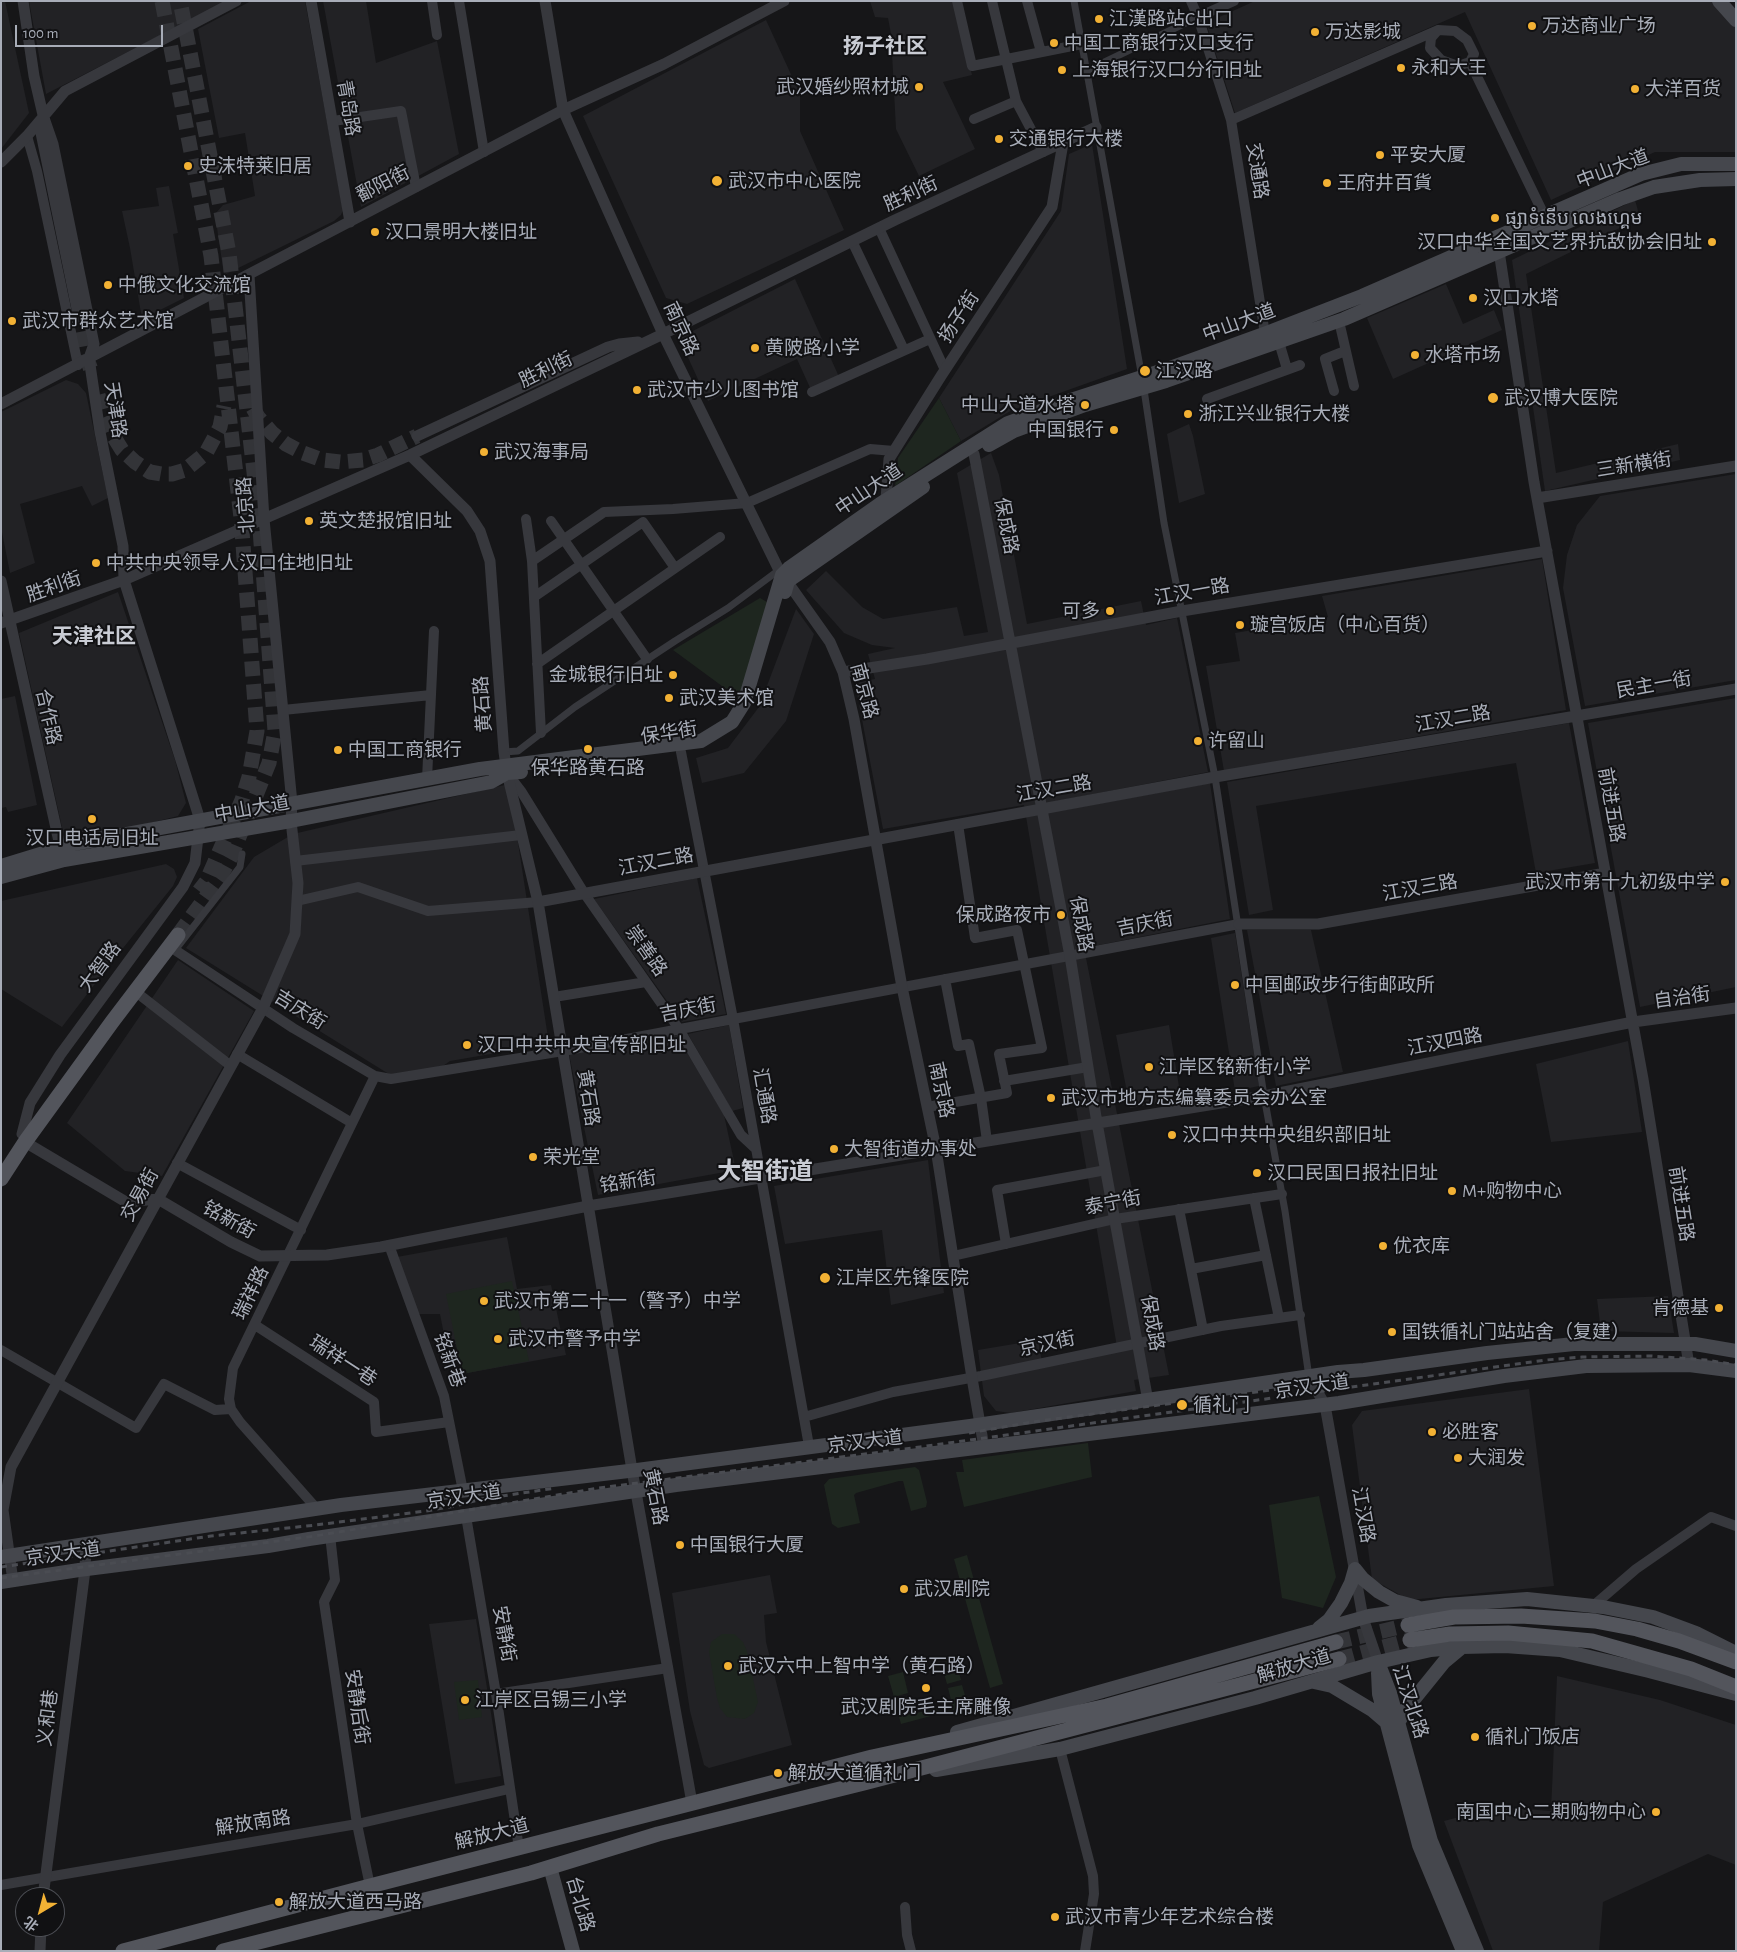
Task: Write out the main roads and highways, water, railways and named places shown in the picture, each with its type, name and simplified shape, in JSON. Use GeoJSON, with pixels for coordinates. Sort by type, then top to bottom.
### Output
{"type":"FeatureCollection","features":[{"type":"Feature","properties":{"kind":"main road"},"geometry":{"type":"LineString","coordinates":[[1719,1],[1736,20]]}},
{"type":"Feature","properties":{"kind":"main road","name":"中山大道"},"geometry":{"type":"LineString","coordinates":[[891,503],[1014,431],[1142,383],[1362,296],[1641,174],[1681,164],[1736,164]]}},
{"type":"Feature","properties":{"kind":"main road","name":"中山大道"},"geometry":{"type":"LineString","coordinates":[[783,575],[1008,423],[1068,401],[1142,383],[1166,381],[1339,321],[1620,198],[1654,187],[1700,180],[1736,179]]}},
{"type":"Feature","properties":{"kind":"main road","name":"保华街"},"geometry":{"type":"LineString","coordinates":[[506,764],[681,752],[707,746],[719,740],[736,726],[750,707],[783,575]]}},
{"type":"Feature","properties":{"kind":"main road","name":"保华街"},"geometry":{"type":"LineString","coordinates":[[506,764],[701,741],[732,722],[744,703],[783,575]]}},
{"type":"Feature","properties":{"kind":"main road","name":"中山大道"},"geometry":{"type":"LineString","coordinates":[[1,866],[62,854],[200,820],[428,780],[506,764]]}},
{"type":"Feature","properties":{"kind":"main road","name":"中山大道"},"geometry":{"type":"LineString","coordinates":[[1,877],[62,854],[198,837],[491,782],[506,764]]}},
{"type":"Feature","properties":{"kind":"main road","name":"大智路"},"geometry":{"type":"LineString","coordinates":[[1,1161],[27,1136],[138,993],[175,938],[87,1042],[27,1136],[1,1179]]}},
{"type":"Feature","properties":{"kind":"main road","name":"京汉大道"},"geometry":{"type":"LineString","coordinates":[[6,1557],[317,1509],[980,1424],[1487,1353],[1574,1344],[1685,1344],[1736,1351]]}},
{"type":"Feature","properties":{"kind":"main road","name":"京汉大道"},"geometry":{"type":"LineString","coordinates":[[7,1582],[268,1546],[686,1484],[1325,1404],[1504,1376],[1586,1366],[1689,1365],[1736,1371]]}},
{"type":"Feature","properties":{"kind":"main road"},"geometry":{"type":"LineString","coordinates":[[1312,1633],[1329,1620],[1341,1603],[1351,1583],[1355,1569],[1363,1579],[1395,1601],[1423,1608]]}},
{"type":"Feature","properties":{"kind":"main road","name":"解放大道"},"geometry":{"type":"LineString","coordinates":[[123,1951],[872,1757],[1039,1708],[1364,1618],[1423,1608],[1527,1599],[1593,1606],[1653,1617],[1696,1633],[1735,1652]]}},
{"type":"Feature","properties":{"kind":"main road","name":"解放大道"},"geometry":{"type":"LineString","coordinates":[[1735,1652],[1595,1621],[1520,1616],[1464,1617],[1409,1632],[1450,1634],[1508,1633],[1592,1641],[1691,1669],[1736,1687]]}},
{"type":"Feature","properties":{"kind":"main road","name":"解放大道"},"geometry":{"type":"LineString","coordinates":[[872,1757],[1107,1706],[1336,1642]]}},
{"type":"Feature","properties":{"kind":"main road","name":"解放大道"},"geometry":{"type":"LineString","coordinates":[[864,1783],[1060,1749],[1246,1700],[1378,1662],[1430,1650],[1505,1646],[1560,1650],[1736,1694]]}},
{"type":"Feature","properties":{"kind":"main road"},"geometry":{"type":"LineString","coordinates":[[1310,1681],[1332,1686],[1392,1722],[1444,1662],[1462,1647]]}},
{"type":"Feature","properties":{"kind":"main road","name":"解放大道"},"geometry":{"type":"LineString","coordinates":[[232,1950],[550,1867],[658,1834],[864,1783],[1340,1658]]}},
{"type":"Feature","properties":{"kind":"main road","name":"江汉北路"},"geometry":{"type":"LineString","coordinates":[[1378,1662],[1419,1845],[1463,1951]]}},
{"type":"Feature","properties":{"kind":"main road","name":"江汉北路"},"geometry":{"type":"LineString","coordinates":[[1392,1722],[1431,1840],[1476,1951]]}},
{"type":"Feature","properties":{"kind":"main road","name":"台北路"},"geometry":{"type":"LineString","coordinates":[[550,1867],[573,1951]]}},
{"type":"Feature","properties":{"kind":"tunnel"},"geometry":{"type":"LineString","coordinates":[[162,1],[211,256],[241,518],[257,731],[249,777],[242,800],[206,882],[199,891]]}},
{"type":"Feature","properties":{"kind":"tunnel"},"geometry":{"type":"LineString","coordinates":[[178,935],[219,879],[231,857],[269,763],[275,731],[259,516],[229,253],[180,1]]}},
{"type":"Feature","properties":{"kind":"tunnel"},"geometry":{"type":"LineString","coordinates":[[77,309],[86,356],[91,370]]}},
{"type":"Feature","properties":{"kind":"tunnel"},"geometry":{"type":"LineString","coordinates":[[98,395],[112,434],[122,450],[150,472],[161,474],[172,474],[185,470],[206,453],[220,427],[224,406]]}},
{"type":"Feature","properties":{"kind":"tunnel"},"geometry":{"type":"LineString","coordinates":[[253,408],[272,433],[286,444],[322,460],[341,462],[363,460],[378,455],[417,436]]}},
{"type":"Feature","properties":{"kind":"tunnel"},"geometry":{"type":"LineString","coordinates":[[1336,1642],[1408,1625]]}},
{"type":"Feature","properties":{"kind":"tunnel"},"geometry":{"type":"LineString","coordinates":[[1339,1659],[1410,1640]]}},
{"type":"Feature","properties":{"kind":"railway"},"geometry":{"type":"LineString","coordinates":[[1,1578],[315,1536],[599,1488],[920,1447],[1546,1360],[1582,1357],[1651,1356],[1706,1360],[1736,1365]]}},
{"type":"Feature","properties":{"kind":"railway"},"geometry":{"type":"LineString","coordinates":[[969,1433],[1032,1422],[1323,1383]]}},
{"type":"Feature","properties":{"kind":"railway"},"geometry":{"type":"LineString","coordinates":[[1,1567],[211,1536],[426,1511],[482,1499],[556,1488]]}},
{"type":"Feature","properties":{"kind":"place","name":"江漢路站C出口"},"geometry":{"type":"Point","coordinates":[1099,19]}},
{"type":"Feature","properties":{"kind":"place","name":"万达商业广场"},"geometry":{"type":"Point","coordinates":[1532,26]}},
{"type":"Feature","properties":{"kind":"place","name":"万达影城"},"geometry":{"type":"Point","coordinates":[1315,32]}},
{"type":"Feature","properties":{"kind":"place","name":"中国工商银行汉口支行"},"geometry":{"type":"Point","coordinates":[1054,43]}},
{"type":"Feature","properties":{"kind":"place","name":"永和大王"},"geometry":{"type":"Point","coordinates":[1401,68]}},
{"type":"Feature","properties":{"kind":"place","name":"上海银行汉口分行旧址"},"geometry":{"type":"Point","coordinates":[1062,70]}},
{"type":"Feature","properties":{"kind":"place","name":"武汉婚纱照材城"},"geometry":{"type":"Point","coordinates":[919,87]}},
{"type":"Feature","properties":{"kind":"place","name":"大洋百货"},"geometry":{"type":"Point","coordinates":[1635,89]}},
{"type":"Feature","properties":{"kind":"place","name":"交通银行大楼"},"geometry":{"type":"Point","coordinates":[999,139]}},
{"type":"Feature","properties":{"kind":"place","name":"平安大厦"},"geometry":{"type":"Point","coordinates":[1380,155]}},
{"type":"Feature","properties":{"kind":"place","name":"史沫特莱旧居"},"geometry":{"type":"Point","coordinates":[188,166]}},
{"type":"Feature","properties":{"kind":"place","name":"武汉市中心医院"},"geometry":{"type":"Point","coordinates":[717,181]}},
{"type":"Feature","properties":{"kind":"place","name":"王府井百貨"},"geometry":{"type":"Point","coordinates":[1327,183]}},
{"type":"Feature","properties":{"kind":"place","name":"ផ្សាទំនើប លេងហ្គេម"},"geometry":{"type":"Point","coordinates":[1495,218]}},
{"type":"Feature","properties":{"kind":"place","name":"汉口景明大楼旧址"},"geometry":{"type":"Point","coordinates":[375,232]}},
{"type":"Feature","properties":{"kind":"place","name":"汉口中华全国文艺界抗敌协会旧址"},"geometry":{"type":"Point","coordinates":[1712,242]}},
{"type":"Feature","properties":{"kind":"place","name":"中俄文化交流馆"},"geometry":{"type":"Point","coordinates":[108,285]}},
{"type":"Feature","properties":{"kind":"place","name":"汉口水塔"},"geometry":{"type":"Point","coordinates":[1473,298]}},
{"type":"Feature","properties":{"kind":"place","name":"武汉市群众艺术馆"},"geometry":{"type":"Point","coordinates":[12,321]}},
{"type":"Feature","properties":{"kind":"place","name":"黄陂路小学"},"geometry":{"type":"Point","coordinates":[755,348]}},
{"type":"Feature","properties":{"kind":"place","name":"水塔市场"},"geometry":{"type":"Point","coordinates":[1415,355]}},
{"type":"Feature","properties":{"kind":"place","name":"江汉路"},"geometry":{"type":"Point","coordinates":[1145,371]}},
{"type":"Feature","properties":{"kind":"place","name":"武汉市少儿图书馆"},"geometry":{"type":"Point","coordinates":[637,390]}},
{"type":"Feature","properties":{"kind":"place","name":"武汉博大医院"},"geometry":{"type":"Point","coordinates":[1493,398]}},
{"type":"Feature","properties":{"kind":"place","name":"中山大道水塔"},"geometry":{"type":"Point","coordinates":[1085,405]}},
{"type":"Feature","properties":{"kind":"place","name":"浙江兴业银行大楼"},"geometry":{"type":"Point","coordinates":[1188,414]}},
{"type":"Feature","properties":{"kind":"place","name":"中国银行"},"geometry":{"type":"Point","coordinates":[1114,430]}},
{"type":"Feature","properties":{"kind":"place","name":"武汉海事局"},"geometry":{"type":"Point","coordinates":[484,452]}},
{"type":"Feature","properties":{"kind":"place","name":"英文楚报馆旧址"},"geometry":{"type":"Point","coordinates":[309,521]}},
{"type":"Feature","properties":{"kind":"place","name":"中共中央领导人汉口住地旧址"},"geometry":{"type":"Point","coordinates":[96,563]}},
{"type":"Feature","properties":{"kind":"place","name":"可多"},"geometry":{"type":"Point","coordinates":[1110,611]}},
{"type":"Feature","properties":{"kind":"place","name":"璇宫饭店（中心百货）"},"geometry":{"type":"Point","coordinates":[1240,625]}},
{"type":"Feature","properties":{"kind":"place","name":"金城银行旧址"},"geometry":{"type":"Point","coordinates":[673,675]}},
{"type":"Feature","properties":{"kind":"place","name":"武汉美术馆"},"geometry":{"type":"Point","coordinates":[669,698]}},
{"type":"Feature","properties":{"kind":"place","name":"许留山"},"geometry":{"type":"Point","coordinates":[1198,741]}},
{"type":"Feature","properties":{"kind":"place","name":"保华路黄石路"},"geometry":{"type":"Point","coordinates":[588,749]}},
{"type":"Feature","properties":{"kind":"place","name":"中国工商银行"},"geometry":{"type":"Point","coordinates":[338,750]}},
{"type":"Feature","properties":{"kind":"place","name":"汉口电话局旧址"},"geometry":{"type":"Point","coordinates":[92,819]}},
{"type":"Feature","properties":{"kind":"place","name":"武汉市第十九初级中学"},"geometry":{"type":"Point","coordinates":[1725,882]}},
{"type":"Feature","properties":{"kind":"place","name":"保成路夜市"},"geometry":{"type":"Point","coordinates":[1061,915]}},
{"type":"Feature","properties":{"kind":"place","name":"中国邮政步行街邮政所"},"geometry":{"type":"Point","coordinates":[1235,985]}},
{"type":"Feature","properties":{"kind":"place","name":"汉口中共中央宣传部旧址"},"geometry":{"type":"Point","coordinates":[467,1045]}},
{"type":"Feature","properties":{"kind":"place","name":"江岸区铭新街小学"},"geometry":{"type":"Point","coordinates":[1149,1067]}},
{"type":"Feature","properties":{"kind":"place","name":"武汉市地方志编纂委员会办公室"},"geometry":{"type":"Point","coordinates":[1051,1098]}},
{"type":"Feature","properties":{"kind":"place","name":"汉口中共中央组织部旧址"},"geometry":{"type":"Point","coordinates":[1172,1135]}},
{"type":"Feature","properties":{"kind":"place","name":"大智街道办事处"},"geometry":{"type":"Point","coordinates":[834,1149]}},
{"type":"Feature","properties":{"kind":"place","name":"荣光堂"},"geometry":{"type":"Point","coordinates":[533,1157]}},
{"type":"Feature","properties":{"kind":"place","name":"汉口民国日报社旧址"},"geometry":{"type":"Point","coordinates":[1257,1173]}},
{"type":"Feature","properties":{"kind":"place","name":"M+购物中心"},"geometry":{"type":"Point","coordinates":[1452,1191]}},
{"type":"Feature","properties":{"kind":"place","name":"优衣库"},"geometry":{"type":"Point","coordinates":[1383,1246]}},
{"type":"Feature","properties":{"kind":"place","name":"江岸区先锋医院"},"geometry":{"type":"Point","coordinates":[825,1278]}},
{"type":"Feature","properties":{"kind":"place","name":"武汉市第二十一（警予）中学"},"geometry":{"type":"Point","coordinates":[484,1301]}},
{"type":"Feature","properties":{"kind":"place","name":"肯德基"},"geometry":{"type":"Point","coordinates":[1719,1308]}},
{"type":"Feature","properties":{"kind":"place","name":"国铁循礼门站站舍（复建）"},"geometry":{"type":"Point","coordinates":[1392,1332]}},
{"type":"Feature","properties":{"kind":"place","name":"武汉市警予中学"},"geometry":{"type":"Point","coordinates":[498,1339]}},
{"type":"Feature","properties":{"kind":"place","name":"循礼门"},"geometry":{"type":"Point","coordinates":[1182,1405]}},
{"type":"Feature","properties":{"kind":"place","name":"必胜客"},"geometry":{"type":"Point","coordinates":[1432,1432]}},
{"type":"Feature","properties":{"kind":"place","name":"大润发"},"geometry":{"type":"Point","coordinates":[1458,1458]}},
{"type":"Feature","properties":{"kind":"place","name":"中国银行大厦"},"geometry":{"type":"Point","coordinates":[680,1545]}},
{"type":"Feature","properties":{"kind":"place","name":"武汉剧院"},"geometry":{"type":"Point","coordinates":[904,1589]}},
{"type":"Feature","properties":{"kind":"place","name":"武汉六中上智中学（黄石路）"},"geometry":{"type":"Point","coordinates":[728,1666]}},
{"type":"Feature","properties":{"kind":"place","name":"武汉剧院毛主席雕像"},"geometry":{"type":"Point","coordinates":[926,1688]}},
{"type":"Feature","properties":{"kind":"place","name":"江岸区吕锡三小学"},"geometry":{"type":"Point","coordinates":[465,1700]}},
{"type":"Feature","properties":{"kind":"place","name":"循礼门饭店"},"geometry":{"type":"Point","coordinates":[1475,1737]}},
{"type":"Feature","properties":{"kind":"place","name":"解放大道循礼门"},"geometry":{"type":"Point","coordinates":[778,1773]}},
{"type":"Feature","properties":{"kind":"place","name":"南国中心二期购物中心"},"geometry":{"type":"Point","coordinates":[1656,1812]}},
{"type":"Feature","properties":{"kind":"place","name":"解放大道西马路"},"geometry":{"type":"Point","coordinates":[279,1902]}},
{"type":"Feature","properties":{"kind":"place","name":"武汉市青少年艺术综合楼"},"geometry":{"type":"Point","coordinates":[1055,1917]}},
{"type":"Feature","properties":{"kind":"district","name":"扬子社区"},"geometry":{"type":"Point","coordinates":[885,47]}},
{"type":"Feature","properties":{"kind":"district","name":"天津社区"},"geometry":{"type":"Point","coordinates":[94,637]}},
{"type":"Feature","properties":{"kind":"district","name":"大智街道"},"geometry":{"type":"Point","coordinates":[765,1172]}}]}
